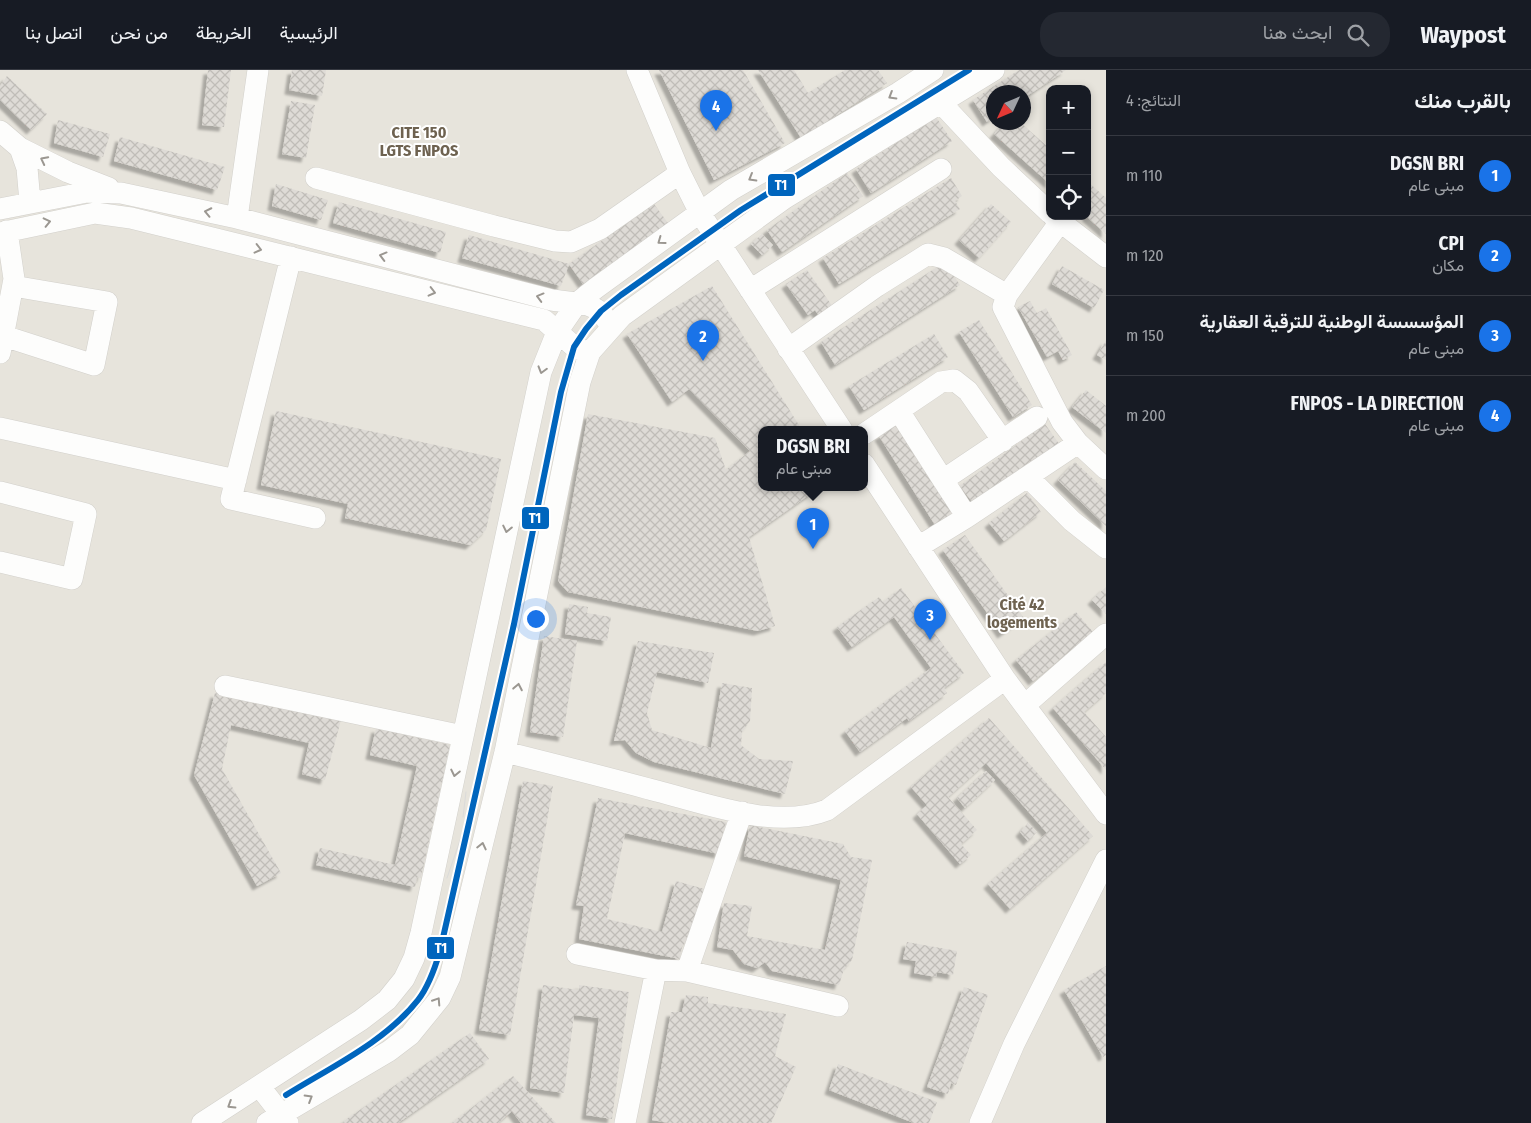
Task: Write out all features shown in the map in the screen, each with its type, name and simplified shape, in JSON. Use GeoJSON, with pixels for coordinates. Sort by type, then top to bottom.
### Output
{"type":"FeatureCollection","features":[{"type":"Feature","properties":{"kind":"street"},"geometry":{"type":"LineString","coordinates":[[237,218],[258,70]]}},
{"type":"Feature","properties":{"kind":"street"},"geometry":{"type":"LineString","coordinates":[[637,70],[680,173],[700,213],[839,426]]}},
{"type":"Feature","properties":{"kind":"street"},"geometry":{"type":"LineString","coordinates":[[202,1123],[361,1020],[387,1000],[404,979],[414,958],[421,933],[541,372],[557,332],[577,304],[731,190],[898,93],[933,70]]}},
{"type":"Feature","properties":{"kind":"street"},"geometry":{"type":"LineString","coordinates":[[260,1086],[279,1120],[389,1051],[410,1035],[440,998],[450,977],[505,752],[580,382],[590,352],[622,316],[722,246],[785,198],[994,70]]}},
{"type":"Feature","properties":{"kind":"street"},"geometry":{"type":"LineString","coordinates":[[941,103],[1001,167],[1046,209]]}},
{"type":"Feature","properties":{"kind":"street"},"geometry":{"type":"LineString","coordinates":[[0,131],[20,148],[68,172],[121,193],[237,218],[552,300],[593,306],[601,311],[611,328]]}},
{"type":"Feature","properties":{"kind":"street"},"geometry":{"type":"LineString","coordinates":[[20,148],[27,168],[30,202]]}},
{"type":"Feature","properties":{"kind":"street"},"geometry":{"type":"LineString","coordinates":[[750,290],[941,169]]}},
{"type":"Feature","properties":{"kind":"street"},"geometry":{"type":"LineString","coordinates":[[316,178],[494,226],[555,241],[571,242],[600,229],[680,173]]}},
{"type":"Feature","properties":{"kind":"street"},"geometry":{"type":"LineString","coordinates":[[0,209],[88,192],[121,193]]}},
{"type":"Feature","properties":{"kind":"street"},"geometry":{"type":"LineString","coordinates":[[8,296],[106,302],[94,365],[2,344],[8,296],[3,232],[95,213],[131,218],[544,320],[577,349],[590,352]]}},
{"type":"Feature","properties":{"kind":"street"},"geometry":{"type":"LineString","coordinates":[[1052,220],[1007,295],[1004,310],[1055,411],[1078,443],[1106,469]]}},
{"type":"Feature","properties":{"kind":"street"},"geometry":{"type":"LineString","coordinates":[[1058,220],[1106,257]]}},
{"type":"Feature","properties":{"kind":"street"},"geometry":{"type":"LineString","coordinates":[[788,349],[926,255],[935,254],[944,258],[1007,295]]}},
{"type":"Feature","properties":{"kind":"street"},"geometry":{"type":"LineString","coordinates":[[291,257],[231,499],[314,518]]}},
{"type":"Feature","properties":{"kind":"street"},"geometry":{"type":"LineString","coordinates":[[868,431],[941,382],[954,380],[968,391],[1003,441]]}},
{"type":"Feature","properties":{"kind":"street"},"geometry":{"type":"LineString","coordinates":[[899,411],[967,517]]}},
{"type":"Feature","properties":{"kind":"street"},"geometry":{"type":"LineString","coordinates":[[943,480],[1037,417]]}},
{"type":"Feature","properties":{"kind":"street"},"geometry":{"type":"LineString","coordinates":[[0,428],[236,480]]}},
{"type":"Feature","properties":{"kind":"street"},"geometry":{"type":"LineString","coordinates":[[918,547],[1029,478],[1078,443]]}},
{"type":"Feature","properties":{"kind":"street"},"geometry":{"type":"LineString","coordinates":[[868,470],[1005,679],[1106,814]]}},
{"type":"Feature","properties":{"kind":"street"},"geometry":{"type":"LineString","coordinates":[[1029,478],[1072,521],[1106,548]]}},
{"type":"Feature","properties":{"kind":"street"},"geometry":{"type":"LineString","coordinates":[[0,492],[86,514],[72,579],[0,562]]}},
{"type":"Feature","properties":{"kind":"street"},"geometry":{"type":"LineString","coordinates":[[1025,705],[1106,634]]}},
{"type":"Feature","properties":{"kind":"street"},"geometry":{"type":"LineString","coordinates":[[505,752],[742,812],[795,818],[815,815],[828,810],[1005,679]]}},
{"type":"Feature","properties":{"kind":"street"},"geometry":{"type":"LineString","coordinates":[[225,686],[463,736]]}},
{"type":"Feature","properties":{"kind":"street"},"geometry":{"type":"LineString","coordinates":[[688,971],[742,812]]}},
{"type":"Feature","properties":{"kind":"street"},"geometry":{"type":"LineString","coordinates":[[980,1123],[1014,1044],[1106,860]]}},
{"type":"Feature","properties":{"kind":"street"},"geometry":{"type":"LineString","coordinates":[[577,954],[656,970],[688,971],[838,1006]]}},
{"type":"Feature","properties":{"kind":"street"},"geometry":{"type":"LineString","coordinates":[[625,1123],[656,970]]}},
{"type":"Feature","properties":{"kind":"shaded area"},"geometry":{"type":"Polygon","coordinates":[[[0,70],[1106,70],[1106,1123],[0,1123],[0,70]]]}},
{"type":"Feature","properties":{"kind":"building"},"geometry":{"type":"Polygon","coordinates":[[[208,70],[231,70],[224,127],[202,125],[208,70]]]}},
{"type":"Feature","properties":{"kind":"building"},"geometry":{"type":"Polygon","coordinates":[[[292,70],[326,70],[322,96],[289,90],[292,70]]]}},
{"type":"Feature","properties":{"kind":"building"},"geometry":{"type":"Polygon","coordinates":[[[659,70],[743,70],[785,143],[714,180],[659,70]]]}},
{"type":"Feature","properties":{"kind":"building"},"geometry":{"type":"Polygon","coordinates":[[[758,70],[794,70],[808,93],[845,70],[878,70],[887,83],[801,138],[758,70]]]}},
{"type":"Feature","properties":{"kind":"building"},"geometry":{"type":"Polygon","coordinates":[[[1019,70],[1066,70],[1031,93],[1031,85],[996,85],[1019,70]]]}},
{"type":"Feature","properties":{"kind":"building"},"geometry":{"type":"Polygon","coordinates":[[[7,76],[47,114],[31,130],[0,100],[0,86],[7,76]]]}},
{"type":"Feature","properties":{"kind":"building"},"geometry":{"type":"Polygon","coordinates":[[[986,92],[986,120],[973,100],[986,92]]]}},
{"type":"Feature","properties":{"kind":"building"},"geometry":{"type":"Polygon","coordinates":[[[291,101],[315,105],[306,158],[282,154],[291,101]]]}},
{"type":"Feature","properties":{"kind":"building"},"geometry":{"type":"Polygon","coordinates":[[[936,117],[952,141],[871,193],[856,169],[936,117]]]}},
{"type":"Feature","properties":{"kind":"building"},"geometry":{"type":"Polygon","coordinates":[[[58,120],[110,134],[103,157],[54,143],[58,120]]]}},
{"type":"Feature","properties":{"kind":"building"},"geometry":{"type":"Polygon","coordinates":[[[998,130],[1029,130],[1046,145],[1046,180],[994,134],[998,130]]]}},
{"type":"Feature","properties":{"kind":"building"},"geometry":{"type":"Polygon","coordinates":[[[120,137],[225,167],[217,190],[114,161],[120,137]]]}},
{"type":"Feature","properties":{"kind":"building"},"geometry":{"type":"Polygon","coordinates":[[[847,173],[863,196],[782,252],[767,230],[847,173]]]}},
{"type":"Feature","properties":{"kind":"building"},"geometry":{"type":"Polygon","coordinates":[[[951,178],[962,196],[955,201],[960,209],[839,284],[823,258],[951,178]]]}},
{"type":"Feature","properties":{"kind":"building"},"geometry":{"type":"Polygon","coordinates":[[[276,184],[328,200],[321,220],[272,206],[276,184]]]}},
{"type":"Feature","properties":{"kind":"building"},"geometry":{"type":"Polygon","coordinates":[[[1091,185],[1106,198],[1106,234],[1090,220],[1091,185]]]}},
{"type":"Feature","properties":{"kind":"building"},"geometry":{"type":"Polygon","coordinates":[[[339,202],[446,232],[440,253],[333,223],[339,202]]]}},
{"type":"Feature","properties":{"kind":"building"},"geometry":{"type":"Polygon","coordinates":[[[654,204],[668,223],[583,284],[569,264],[654,204]]]}},
{"type":"Feature","properties":{"kind":"building"},"geometry":{"type":"Polygon","coordinates":[[[991,204],[1011,222],[979,258],[959,240],[991,204]]]}},
{"type":"Feature","properties":{"kind":"building"},"geometry":{"type":"Polygon","coordinates":[[[762,234],[773,245],[762,255],[751,244],[762,234]]]}},
{"type":"Feature","properties":{"kind":"building"},"geometry":{"type":"Polygon","coordinates":[[[469,235],[569,264],[561,286],[462,258],[469,235]]]}},
{"type":"Feature","properties":{"kind":"building"},"geometry":{"type":"Polygon","coordinates":[[[945,262],[960,285],[835,365],[821,342],[945,262]]]}},
{"type":"Feature","properties":{"kind":"building"},"geometry":{"type":"Polygon","coordinates":[[[1062,266],[1104,290],[1094,308],[1052,284],[1062,266]]]}},
{"type":"Feature","properties":{"kind":"building"},"geometry":{"type":"Polygon","coordinates":[[[807,270],[835,310],[822,320],[815,310],[808,315],[786,284],[807,270]]]}},
{"type":"Feature","properties":{"kind":"building"},"geometry":{"type":"Polygon","coordinates":[[[712,286],[800,426],[758,426],[758,491],[815,491],[749,537],[775,626],[758,631],[568,592],[558,581],[588,414],[715,438],[726,470],[750,451],[689,389],[672,402],[627,334],[712,286]]]}},
{"type":"Feature","properties":{"kind":"building"},"geometry":{"type":"Polygon","coordinates":[[[1030,301],[1037,313],[1046,308],[1072,355],[1063,360],[1058,351],[1047,357],[1018,307],[1030,301]]]}},
{"type":"Feature","properties":{"kind":"building"},"geometry":{"type":"Polygon","coordinates":[[[979,320],[1032,405],[1013,417],[959,332],[979,320]]]}},
{"type":"Feature","properties":{"kind":"building"},"geometry":{"type":"Polygon","coordinates":[[[934,334],[948,357],[864,410],[849,386],[934,334]]]}},
{"type":"Feature","properties":{"kind":"building"},"geometry":{"type":"Polygon","coordinates":[[[1106,340],[1106,360],[1097,355],[1106,340]]]}},
{"type":"Feature","properties":{"kind":"building"},"geometry":{"type":"Polygon","coordinates":[[[1086,390],[1106,406],[1106,433],[1072,407],[1086,390]]]}},
{"type":"Feature","properties":{"kind":"building"},"geometry":{"type":"Polygon","coordinates":[[[276,411],[501,459],[486,530],[470,545],[345,518],[348,504],[261,485],[276,411]]]}},
{"type":"Feature","properties":{"kind":"building"},"geometry":{"type":"Polygon","coordinates":[[[898,424],[954,513],[935,525],[879,436],[898,424]]]}},
{"type":"Feature","properties":{"kind":"building"},"geometry":{"type":"Polygon","coordinates":[[[1045,424],[1060,445],[976,507],[960,486],[1045,424]]]}},
{"type":"Feature","properties":{"kind":"building"},"geometry":{"type":"Polygon","coordinates":[[[1075,462],[1106,491],[1106,526],[1058,480],[1075,462]]]}},
{"type":"Feature","properties":{"kind":"building"},"geometry":{"type":"Polygon","coordinates":[[[1027,493],[1041,512],[1004,541],[989,523],[1027,493]]]}},
{"type":"Feature","properties":{"kind":"building"},"geometry":{"type":"Polygon","coordinates":[[[965,535],[1024,618],[1002,634],[943,550],[965,535]]]}},
{"type":"Feature","properties":{"kind":"building"},"geometry":{"type":"Polygon","coordinates":[[[1106,587],[1106,614],[1092,600],[1106,587]]]}},
{"type":"Feature","properties":{"kind":"building"},"geometry":{"type":"Polygon","coordinates":[[[901,588],[964,673],[944,688],[947,693],[909,721],[907,718],[860,752],[845,731],[931,668],[894,617],[852,647],[837,627],[879,597],[883,602],[901,588]]]}},
{"type":"Feature","properties":{"kind":"building"},"geometry":{"type":"Polygon","coordinates":[[[569,604],[588,607],[587,613],[611,617],[607,641],[565,634],[569,604]]]}},
{"type":"Feature","properties":{"kind":"building"},"geometry":{"type":"Polygon","coordinates":[[[1076,612],[1093,632],[1033,681],[1016,660],[1076,612]]]}},
{"type":"Feature","properties":{"kind":"building"},"geometry":{"type":"Polygon","coordinates":[[[544,636],[577,641],[563,737],[530,732],[544,636]]]}},
{"type":"Feature","properties":{"kind":"building"},"geometry":{"type":"Polygon","coordinates":[[[638,641],[714,653],[708,683],[657,672],[647,713],[652,730],[711,748],[722,683],[752,688],[750,721],[742,732],[741,745],[759,759],[793,761],[785,794],[654,762],[636,753],[625,740],[614,741],[638,641]]]}},
{"type":"Feature","properties":{"kind":"building"},"geometry":{"type":"Polygon","coordinates":[[[1106,662],[1106,693],[1084,712],[1106,737],[1106,770],[1053,708],[1106,662]]]}},
{"type":"Feature","properties":{"kind":"building"},"geometry":{"type":"Polygon","coordinates":[[[215,693],[341,720],[325,780],[302,774],[309,743],[231,725],[222,769],[281,873],[257,886],[194,775],[215,693]]]}},
{"type":"Feature","properties":{"kind":"building"},"geometry":{"type":"Polygon","coordinates":[[[989,718],[1093,836],[1010,909],[988,884],[1047,833],[986,763],[948,797],[977,830],[961,844],[971,855],[960,864],[917,814],[927,805],[911,787],[989,718]]]}},
{"type":"Feature","properties":{"kind":"building"},"geometry":{"type":"Polygon","coordinates":[[[376,728],[450,745],[421,878],[417,877],[415,887],[316,865],[320,848],[395,865],[417,766],[370,755],[376,728]]]}},
{"type":"Feature","properties":{"kind":"building"},"geometry":{"type":"Polygon","coordinates":[[[986,771],[995,780],[965,808],[957,798],[986,771]]]}},
{"type":"Feature","properties":{"kind":"building"},"geometry":{"type":"Polygon","coordinates":[[[523,781],[553,786],[510,1035],[479,1030],[523,781]]]}},
{"type":"Feature","properties":{"kind":"building"},"geometry":{"type":"Polygon","coordinates":[[[598,798],[726,822],[719,854],[625,833],[607,919],[662,932],[676,881],[708,890],[699,924],[682,947],[680,959],[579,939],[584,906],[576,905],[598,798]]]}},
{"type":"Feature","properties":{"kind":"building"},"geometry":{"type":"Polygon","coordinates":[[[1028,823],[1037,832],[1028,841],[1020,832],[1028,823]]]}},
{"type":"Feature","properties":{"kind":"building"},"geometry":{"type":"Polygon","coordinates":[[[750,825],[843,844],[851,857],[872,860],[852,960],[844,969],[839,985],[772,971],[765,962],[757,968],[744,964],[733,950],[717,947],[724,903],[752,906],[747,936],[825,950],[841,880],[744,856],[750,825]]]}},
{"type":"Feature","properties":{"kind":"building"},"geometry":{"type":"Polygon","coordinates":[[[907,942],[957,951],[953,975],[937,972],[936,977],[914,973],[916,961],[903,959],[907,942]]]}},
{"type":"Feature","properties":{"kind":"building"},"geometry":{"type":"Polygon","coordinates":[[[1106,966],[1106,1055],[1103,1057],[1064,990],[1106,966]]]}},
{"type":"Feature","properties":{"kind":"building"},"geometry":{"type":"Polygon","coordinates":[[[543,985],[579,990],[579,985],[629,992],[612,1119],[586,1115],[599,1018],[574,1015],[564,1093],[530,1088],[543,985]]]}},
{"type":"Feature","properties":{"kind":"building"},"geometry":{"type":"Polygon","coordinates":[[[964,987],[988,995],[956,1085],[951,1083],[948,1094],[927,1087],[964,987]]]}},
{"type":"Feature","properties":{"kind":"building"},"geometry":{"type":"Polygon","coordinates":[[[686,995],[708,997],[708,1003],[786,1014],[775,1056],[796,1067],[771,1123],[669,1123],[652,1120],[671,1012],[682,1012],[686,995]]]}},
{"type":"Feature","properties":{"kind":"building"},"geometry":{"type":"Polygon","coordinates":[[[470,1033],[489,1059],[398,1123],[345,1123],[344,1121],[470,1033]]]}},
{"type":"Feature","properties":{"kind":"building"},"geometry":{"type":"Polygon","coordinates":[[[838,1064],[937,1102],[929,1123],[914,1123],[829,1090],[838,1064]]]}},
{"type":"Feature","properties":{"kind":"building"},"geometry":{"type":"Polygon","coordinates":[[[513,1076],[556,1123],[521,1123],[512,1111],[498,1123],[452,1123],[513,1076]]]}},
{"type":"Feature","properties":{"kind":"tram line"},"geometry":{"type":"LineString","coordinates":[[463,817],[466,792]]}},
{"type":"Feature","properties":{"kind":"tram line"},"geometry":{"type":"LineString","coordinates":[[447,878],[476,794]]}},
{"type":"Feature","properties":{"kind":"tram line"},"geometry":{"type":"LineString","coordinates":[[456,879],[459,857]]}},
{"type":"Feature","properties":{"kind":"transit line","name":"T1"},"geometry":{"type":"LineString","coordinates":[[286,1095],[356,1053],[390,1029],[418,1000],[434,970],[440,951],[514,624],[561,392],[574,347],[601,311],[741,210],[969,70]]}},
{"type":"Feature","properties":{"kind":"place","name":"FNPOS - LA DIRECTION"},"geometry":{"type":"Point","coordinates":[716,131]}},
{"type":"Feature","properties":{"kind":"place","name":"CPI"},"geometry":{"type":"Point","coordinates":[703,361]}},
{"type":"Feature","properties":{"kind":"place","name":"DGSN BRI"},"geometry":{"type":"Point","coordinates":[813,549]}},
{"type":"Feature","properties":{"kind":"place","name":"المؤسسسة الوطنية للترقية العقارية"},"geometry":{"type":"Point","coordinates":[930,640]}},
{"type":"Feature","properties":{"kind":"district","name":"CITE 150 LGTS FNPOS"},"geometry":{"type":"Point","coordinates":[419,141]}},
{"type":"Feature","properties":{"kind":"district","name":"Cité 42 logements"},"geometry":{"type":"Point","coordinates":[1022,613]}}]}
